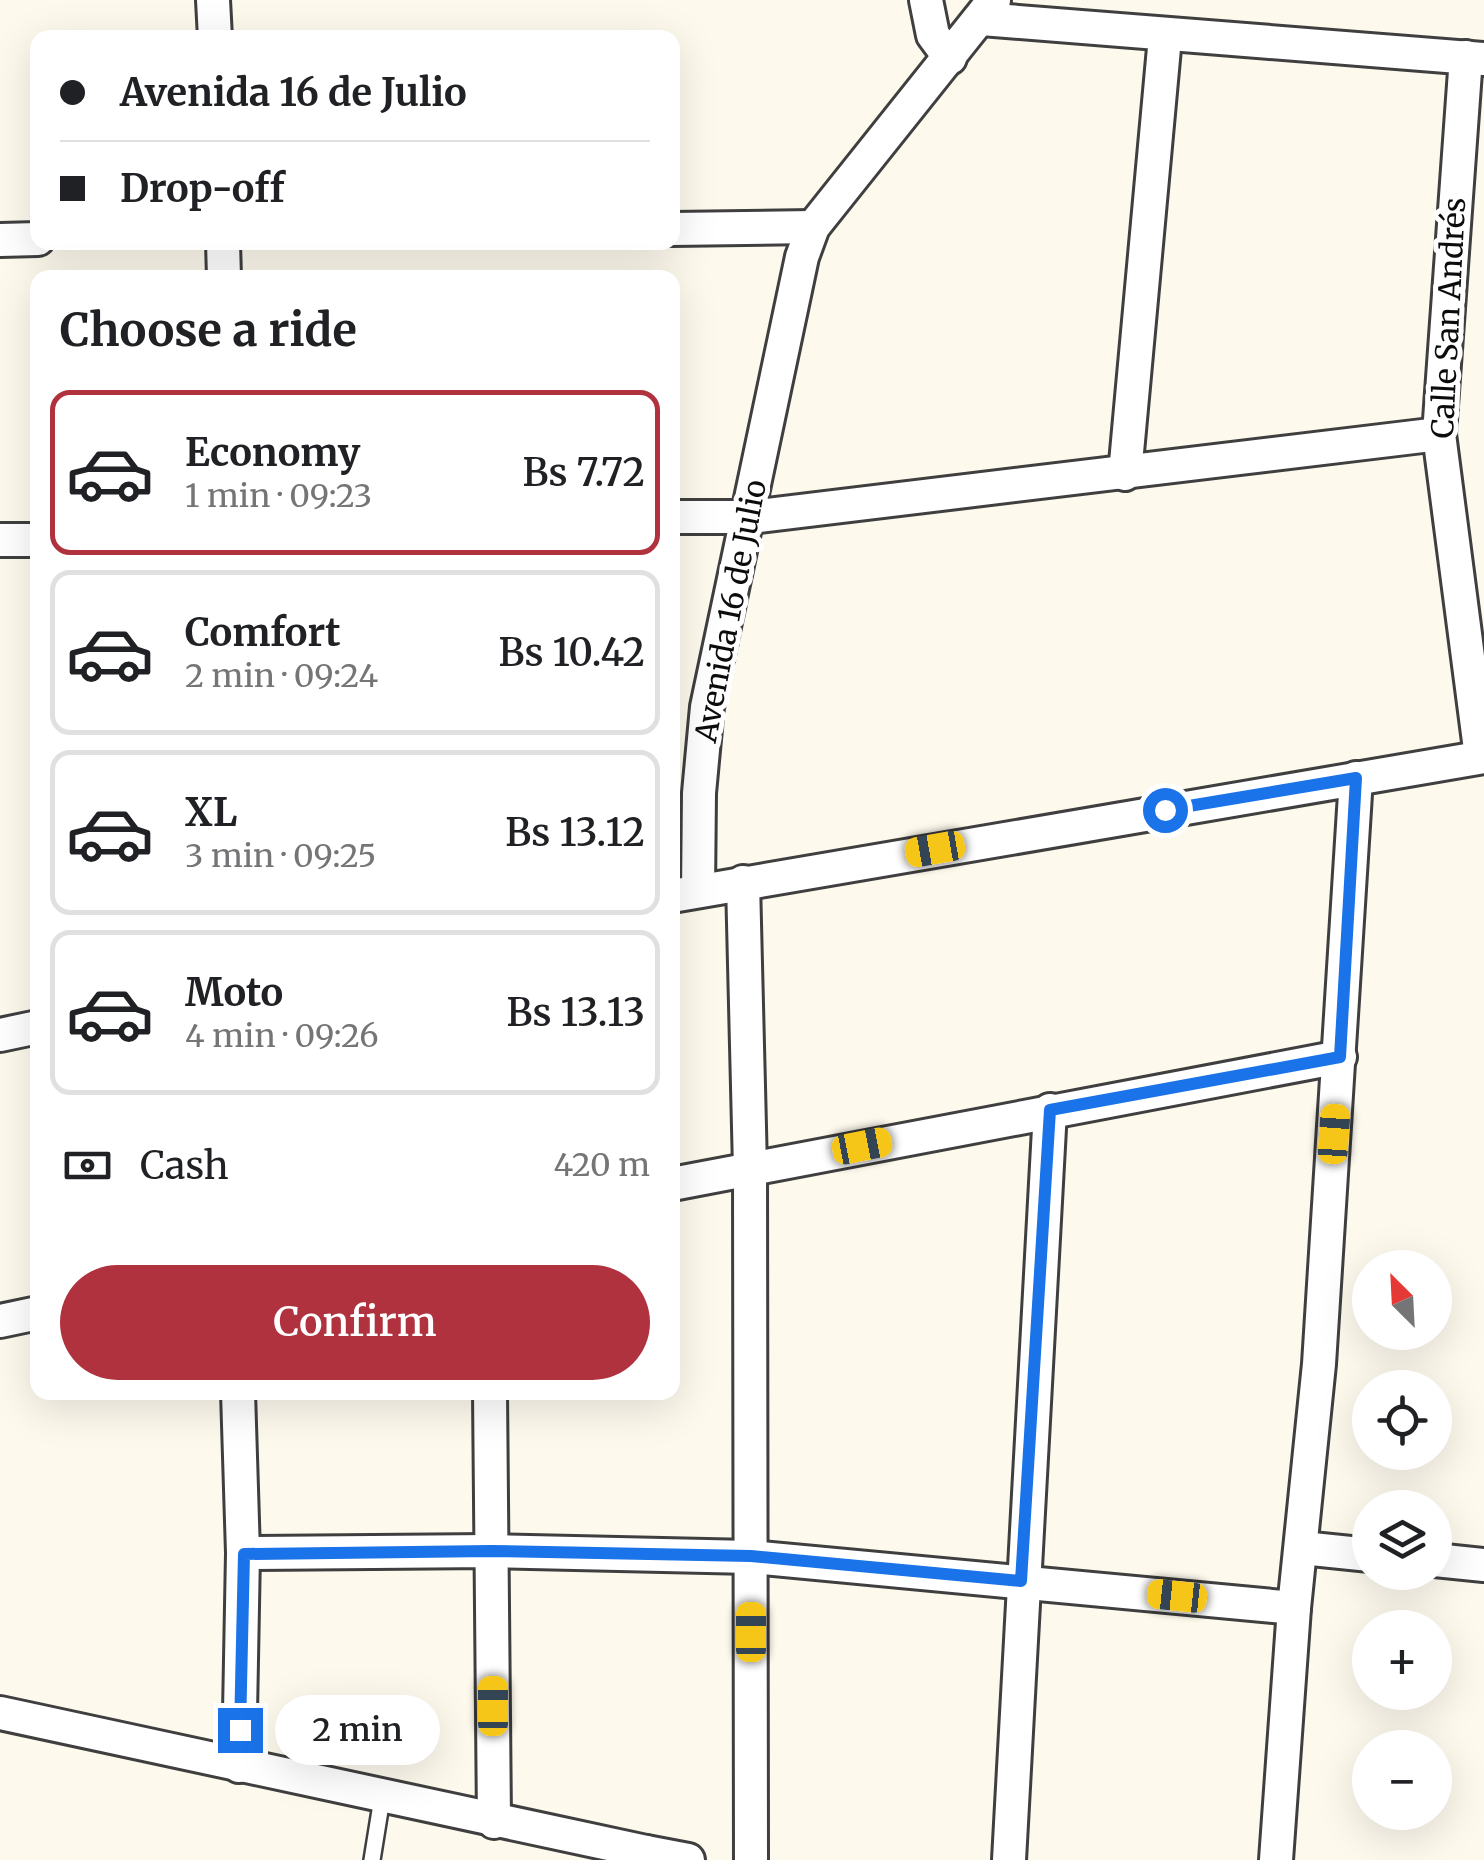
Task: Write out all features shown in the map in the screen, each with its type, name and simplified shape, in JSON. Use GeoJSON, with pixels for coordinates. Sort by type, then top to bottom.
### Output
{"type":"FeatureCollection","features":[{"type":"Feature","properties":{"kind":"street"},"geometry":{"type":"LineString","coordinates":[[213,0],[214,30]]}},
{"type":"Feature","properties":{"kind":"street"},"geometry":{"type":"LineString","coordinates":[[926,0],[933,35],[950,58]]}},
{"type":"Feature","properties":{"kind":"street"},"geometry":{"type":"LineString","coordinates":[[988,10],[1165,36],[1475,58]]}},
{"type":"Feature","properties":{"kind":"street","name":"Avenida 16 de Julio"},"geometry":{"type":"LineString","coordinates":[[988,10],[813,227],[802,257],[708,707],[685,894],[1483,757]]}},
{"type":"Feature","properties":{"kind":"street"},"geometry":{"type":"LineString","coordinates":[[1125,474],[1165,36]]}},
{"type":"Feature","properties":{"kind":"street","name":"Calle San Andrés"},"geometry":{"type":"LineString","coordinates":[[1475,58],[1438,434],[1483,757]]}},
{"type":"Feature","properties":{"kind":"street"},"geometry":{"type":"LineString","coordinates":[[680,228],[813,227]]}},
{"type":"Feature","properties":{"kind":"street"},"geometry":{"type":"LineString","coordinates":[[0,240],[30,239]]}},
{"type":"Feature","properties":{"kind":"street"},"geometry":{"type":"LineString","coordinates":[[680,517],[750,517],[1438,434]]}},
{"type":"Feature","properties":{"kind":"street"},"geometry":{"type":"LineString","coordinates":[[0,540],[30,540]]}},
{"type":"Feature","properties":{"kind":"street"},"geometry":{"type":"LineString","coordinates":[[1276,1860],[1340,1057],[1356,778]]}},
{"type":"Feature","properties":{"kind":"street"},"geometry":{"type":"LineString","coordinates":[[743,882],[750,1168],[751,1860]]}},
{"type":"Feature","properties":{"kind":"street"},"geometry":{"type":"LineString","coordinates":[[0,1035],[30,1029]]}},
{"type":"Feature","properties":{"kind":"street"},"geometry":{"type":"LineString","coordinates":[[680,1182],[1340,1057]]}},
{"type":"Feature","properties":{"kind":"street"},"geometry":{"type":"LineString","coordinates":[[1009,1860],[1021,1581],[1050,1110]]}},
{"type":"Feature","properties":{"kind":"street"},"geometry":{"type":"LineString","coordinates":[[0,1322],[30,1315]]}},
{"type":"Feature","properties":{"kind":"street"},"geometry":{"type":"LineString","coordinates":[[238,1400],[244,1554],[239,1766]]}},
{"type":"Feature","properties":{"kind":"street"},"geometry":{"type":"LineString","coordinates":[[490,1400],[494,1822]]}},
{"type":"Feature","properties":{"kind":"street"},"geometry":{"type":"LineString","coordinates":[[1302,1548],[1352,1552]]}},
{"type":"Feature","properties":{"kind":"street"},"geometry":{"type":"LineString","coordinates":[[244,1554],[491,1551],[751,1556],[1294,1608]]}},
{"type":"Feature","properties":{"kind":"street"},"geometry":{"type":"LineString","coordinates":[[1452,1562],[1484,1565]]}},
{"type":"Feature","properties":{"kind":"street"},"geometry":{"type":"LineString","coordinates":[[0,1713],[646,1856],[688,1860]]}},
{"type":"Feature","properties":{"kind":"lane"},"geometry":{"type":"LineString","coordinates":[[372,1860],[382,1798]]}},
{"type":"Feature","properties":{"kind":"route"},"geometry":{"type":"LineString","coordinates":[[240,1730],[244,1554],[491,1551],[751,1556],[1021,1581],[1050,1110],[1340,1057],[1356,778],[1165,810]]}}]}
